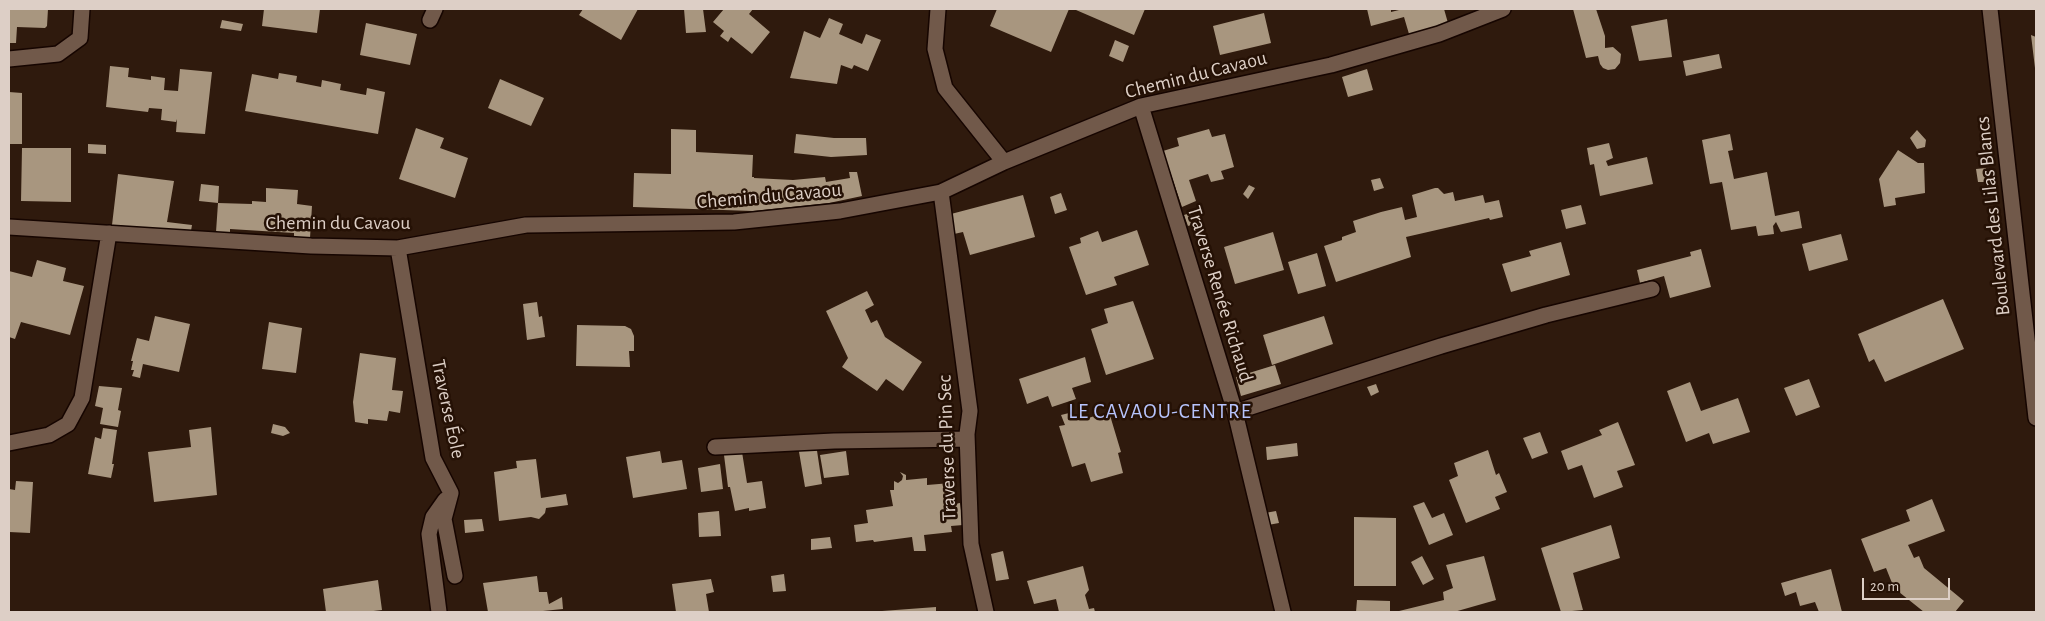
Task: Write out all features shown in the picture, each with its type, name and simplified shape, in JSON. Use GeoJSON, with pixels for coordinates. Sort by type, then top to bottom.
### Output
{"type":"FeatureCollection","features":[{"type":"Feature","properties":{"kind":"street"},"geometry":{"type":"LineString","coordinates":[[9,59],[58,54],[80,38],[82,9]]}},
{"type":"Feature","properties":{"kind":"street"},"geometry":{"type":"LineString","coordinates":[[938,9],[935,49],[945,88],[1004,162]]}},
{"type":"Feature","properties":{"kind":"street","name":"Chemin du Cavaou"},"geometry":{"type":"LineString","coordinates":[[9,227],[311,246],[398,248],[526,225],[734,222],[840,211],[941,192],[1004,162],[1141,106],[1331,65],[1439,34],[1503,9]]}},
{"type":"Feature","properties":{"kind":"street","name":"Boulevard des Lilas Blancs"},"geometry":{"type":"LineString","coordinates":[[1990,9],[2036,418]]}},
{"type":"Feature","properties":{"kind":"street","name":"Traverse Renée Richaud"},"geometry":{"type":"LineString","coordinates":[[1141,106],[1235,412],[1283,612]]}},
{"type":"Feature","properties":{"kind":"street","name":"Traverse du Pin Sec"},"geometry":{"type":"LineString","coordinates":[[941,192],[970,411],[967,439],[971,544],[986,612]]}},
{"type":"Feature","properties":{"kind":"street"},"geometry":{"type":"LineString","coordinates":[[9,442],[49,435],[68,424],[82,398],[109,233]]}},
{"type":"Feature","properties":{"kind":"street","name":"Traverse Éole"},"geometry":{"type":"LineString","coordinates":[[398,248],[433,458],[450,492]]}},
{"type":"Feature","properties":{"kind":"street"},"geometry":{"type":"LineString","coordinates":[[1235,412],[1450,343],[1546,315],[1652,289]]}},
{"type":"Feature","properties":{"kind":"street"},"geometry":{"type":"LineString","coordinates":[[715,447],[834,441],[967,439]]}},
{"type":"Feature","properties":{"kind":"street"},"geometry":{"type":"LineString","coordinates":[[450,492],[444,519],[455,576]]}},
{"type":"Feature","properties":{"kind":"street"},"geometry":{"type":"LineString","coordinates":[[439,612],[429,534],[433,517],[450,492]]}},
{"type":"Feature","properties":{"kind":"building"},"geometry":{"type":"Polygon","coordinates":[[[9,9],[48,9],[47,26],[45,28],[17,27],[16,43],[9,43],[9,9]]]}},
{"type":"Feature","properties":{"kind":"building"},"geometry":{"type":"Polygon","coordinates":[[[264,9],[320,9],[317,33],[262,26],[264,9]]]}},
{"type":"Feature","properties":{"kind":"building"},"geometry":{"type":"Polygon","coordinates":[[[583,9],[638,9],[621,40],[579,15],[583,9]]]}},
{"type":"Feature","properties":{"kind":"building"},"geometry":{"type":"Polygon","coordinates":[[[684,9],[703,9],[706,32],[686,33],[684,9]]]}},
{"type":"Feature","properties":{"kind":"building"},"geometry":{"type":"Polygon","coordinates":[[[724,9],[753,9],[749,14],[770,32],[752,54],[731,37],[728,42],[720,36],[724,31],[713,22],[724,9]]]}},
{"type":"Feature","properties":{"kind":"building"},"geometry":{"type":"Polygon","coordinates":[[[997,9],[1069,9],[1051,52],[990,26],[997,9]]]}},
{"type":"Feature","properties":{"kind":"building"},"geometry":{"type":"Polygon","coordinates":[[[1077,9],[1145,9],[1134,35],[1077,9]]]}},
{"type":"Feature","properties":{"kind":"building"},"geometry":{"type":"Polygon","coordinates":[[[1367,9],[1391,9],[1391,12],[1403,9],[1444,9],[1448,23],[1409,34],[1404,17],[1371,26],[1367,9]]]}},
{"type":"Feature","properties":{"kind":"building"},"geometry":{"type":"Polygon","coordinates":[[[1573,9],[1596,9],[1605,36],[1605,48],[1613,47],[1621,54],[1620,63],[1615,69],[1608,70],[1603,68],[1598,56],[1586,58],[1573,9]]]}},
{"type":"Feature","properties":{"kind":"building"},"geometry":{"type":"Polygon","coordinates":[[[1264,13],[1271,43],[1220,55],[1213,26],[1264,13]]]}},
{"type":"Feature","properties":{"kind":"building"},"geometry":{"type":"Polygon","coordinates":[[[829,18],[843,24],[839,34],[862,44],[866,34],[881,40],[868,71],[854,65],[852,69],[841,65],[837,84],[790,78],[804,31],[820,38],[829,18]]]}},
{"type":"Feature","properties":{"kind":"building"},"geometry":{"type":"Polygon","coordinates":[[[1667,19],[1672,57],[1639,61],[1631,26],[1667,19]]]}},
{"type":"Feature","properties":{"kind":"building"},"geometry":{"type":"Polygon","coordinates":[[[222,20],[243,24],[241,31],[220,28],[222,20]]]}},
{"type":"Feature","properties":{"kind":"building"},"geometry":{"type":"Polygon","coordinates":[[[366,23],[417,34],[410,65],[360,55],[366,23]]]}},
{"type":"Feature","properties":{"kind":"building"},"geometry":{"type":"Polygon","coordinates":[[[2031,35],[2036,37],[2036,68],[2035,68],[2031,35]]]}},
{"type":"Feature","properties":{"kind":"building"},"geometry":{"type":"Polygon","coordinates":[[[1115,40],[1129,46],[1123,62],[1109,56],[1115,40]]]}},
{"type":"Feature","properties":{"kind":"building"},"geometry":{"type":"Polygon","coordinates":[[[1719,54],[1722,68],[1686,76],[1683,61],[1719,54]]]}},
{"type":"Feature","properties":{"kind":"building"},"geometry":{"type":"Polygon","coordinates":[[[110,66],[129,68],[128,77],[151,80],[151,76],[165,78],[164,90],[178,91],[180,69],[212,72],[205,134],[176,132],[177,119],[176,122],[161,120],[162,109],[149,108],[148,112],[106,107],[110,66]]]}},
{"type":"Feature","properties":{"kind":"building"},"geometry":{"type":"Polygon","coordinates":[[[1367,69],[1373,90],[1348,97],[1342,77],[1367,69]]]}},
{"type":"Feature","properties":{"kind":"building"},"geometry":{"type":"Polygon","coordinates":[[[279,73],[297,76],[296,82],[321,87],[322,80],[341,84],[340,90],[366,95],[367,88],[385,92],[378,134],[245,111],[252,74],[278,79],[279,73]]]}},
{"type":"Feature","properties":{"kind":"building"},"geometry":{"type":"Polygon","coordinates":[[[500,79],[544,98],[531,126],[488,108],[500,79]]]}},
{"type":"Feature","properties":{"kind":"building"},"geometry":{"type":"Polygon","coordinates":[[[9,92],[22,93],[22,144],[9,144],[9,92]]]}},
{"type":"Feature","properties":{"kind":"building"},"geometry":{"type":"Polygon","coordinates":[[[416,128],[444,138],[440,148],[468,158],[455,198],[399,179],[416,128]]]}},
{"type":"Feature","properties":{"kind":"building"},"geometry":{"type":"Polygon","coordinates":[[[671,129],[696,130],[696,152],[753,155],[752,177],[754,178],[793,180],[825,177],[826,182],[850,178],[849,172],[857,172],[862,196],[829,203],[753,211],[633,207],[634,173],[671,174],[671,129]]]}},
{"type":"Feature","properties":{"kind":"building"},"geometry":{"type":"Polygon","coordinates":[[[1209,129],[1212,137],[1225,134],[1234,167],[1221,171],[1224,179],[1211,182],[1208,174],[1189,180],[1196,201],[1182,207],[1163,151],[1179,146],[1177,138],[1209,129]]]}},
{"type":"Feature","properties":{"kind":"building"},"geometry":{"type":"Polygon","coordinates":[[[1917,130],[1926,140],[1925,147],[1917,149],[1910,138],[1917,130]]]}},
{"type":"Feature","properties":{"kind":"building"},"geometry":{"type":"Polygon","coordinates":[[[796,134],[834,138],[866,138],[867,155],[831,157],[794,153],[796,134]]]}},
{"type":"Feature","properties":{"kind":"building"},"geometry":{"type":"Polygon","coordinates":[[[1730,134],[1733,150],[1728,151],[1734,179],[1767,172],[1775,216],[1799,211],[1802,228],[1781,232],[1776,222],[1773,226],[1774,234],[1758,236],[1756,226],[1731,230],[1722,182],[1710,184],[1702,140],[1730,134]]]}},
{"type":"Feature","properties":{"kind":"building"},"geometry":{"type":"Polygon","coordinates":[[[1609,143],[1613,158],[1606,161],[1608,166],[1647,157],[1653,184],[1600,196],[1594,164],[1590,165],[1587,148],[1609,143]]]}},
{"type":"Feature","properties":{"kind":"building"},"geometry":{"type":"Polygon","coordinates":[[[88,144],[106,145],[106,154],[88,153],[88,144]]]}},
{"type":"Feature","properties":{"kind":"building"},"geometry":{"type":"Polygon","coordinates":[[[22,148],[71,148],[71,202],[21,201],[22,148]]]}},
{"type":"Feature","properties":{"kind":"building"},"geometry":{"type":"Polygon","coordinates":[[[1898,150],[1918,163],[1924,163],[1925,193],[1895,198],[1896,205],[1884,207],[1879,179],[1898,150]]]}},
{"type":"Feature","properties":{"kind":"building"},"geometry":{"type":"Polygon","coordinates":[[[1986,168],[1988,182],[1978,182],[1976,169],[1986,168]]]}},
{"type":"Feature","properties":{"kind":"building"},"geometry":{"type":"Polygon","coordinates":[[[118,174],[174,181],[167,222],[192,225],[191,231],[112,225],[118,174]]]}},
{"type":"Feature","properties":{"kind":"building"},"geometry":{"type":"Polygon","coordinates":[[[1380,178],[1384,188],[1374,191],[1371,180],[1380,178]]]}},
{"type":"Feature","properties":{"kind":"building"},"geometry":{"type":"Polygon","coordinates":[[[201,184],[219,186],[218,203],[199,201],[201,184]]]}},
{"type":"Feature","properties":{"kind":"building"},"geometry":{"type":"Polygon","coordinates":[[[1249,185],[1255,188],[1248,199],[1243,194],[1249,185]]]}},
{"type":"Feature","properties":{"kind":"building"},"geometry":{"type":"Polygon","coordinates":[[[266,188],[298,190],[297,204],[312,206],[310,238],[294,238],[294,233],[230,229],[230,233],[216,232],[218,203],[252,204],[252,201],[266,202],[266,188]]]}},
{"type":"Feature","properties":{"kind":"building"},"geometry":{"type":"Polygon","coordinates":[[[1438,188],[1444,194],[1453,192],[1455,201],[1483,195],[1485,203],[1499,200],[1503,217],[1490,220],[1489,218],[1406,237],[1411,257],[1336,282],[1324,246],[1342,240],[1342,237],[1356,232],[1353,221],[1381,212],[1402,207],[1405,220],[1417,217],[1412,195],[1438,188]]]}},
{"type":"Feature","properties":{"kind":"building"},"geometry":{"type":"Polygon","coordinates":[[[1061,193],[1067,210],[1055,214],[1050,197],[1061,193]]]}},
{"type":"Feature","properties":{"kind":"building"},"geometry":{"type":"Polygon","coordinates":[[[1023,195],[1035,237],[970,255],[963,232],[954,234],[951,214],[1023,195]]]}},
{"type":"Feature","properties":{"kind":"building"},"geometry":{"type":"Polygon","coordinates":[[[1581,205],[1586,224],[1566,229],[1561,210],[1581,205]]]}},
{"type":"Feature","properties":{"kind":"building"},"geometry":{"type":"Polygon","coordinates":[[[1196,211],[1200,222],[1188,226],[1184,215],[1196,211]]]}},
{"type":"Feature","properties":{"kind":"building"},"geometry":{"type":"Polygon","coordinates":[[[1137,230],[1149,265],[1114,277],[1117,285],[1086,295],[1069,247],[1081,243],[1080,238],[1098,231],[1102,242],[1137,230]]]}},
{"type":"Feature","properties":{"kind":"building"},"geometry":{"type":"Polygon","coordinates":[[[1273,232],[1284,270],[1235,284],[1224,247],[1273,232]]]}},
{"type":"Feature","properties":{"kind":"building"},"geometry":{"type":"Polygon","coordinates":[[[1841,234],[1848,260],[1809,271],[1802,244],[1841,234]]]}},
{"type":"Feature","properties":{"kind":"building"},"geometry":{"type":"Polygon","coordinates":[[[1561,242],[1570,275],[1511,292],[1502,264],[1531,256],[1529,251],[1561,242]]]}},
{"type":"Feature","properties":{"kind":"building"},"geometry":{"type":"Polygon","coordinates":[[[1701,249],[1711,287],[1670,298],[1664,276],[1640,283],[1637,270],[1691,256],[1690,252],[1701,249]]]}},
{"type":"Feature","properties":{"kind":"building"},"geometry":{"type":"Polygon","coordinates":[[[1317,253],[1326,286],[1298,294],[1288,262],[1317,253]]]}},
{"type":"Feature","properties":{"kind":"building"},"geometry":{"type":"Polygon","coordinates":[[[37,260],[66,268],[63,281],[84,286],[70,335],[21,322],[15,339],[9,337],[9,271],[32,277],[37,260]]]}},
{"type":"Feature","properties":{"kind":"building"},"geometry":{"type":"Polygon","coordinates":[[[867,291],[874,305],[865,310],[871,323],[877,320],[885,337],[922,362],[903,391],[886,379],[877,391],[842,367],[848,358],[826,311],[867,291]]]}},
{"type":"Feature","properties":{"kind":"building"},"geometry":{"type":"Polygon","coordinates":[[[1943,299],[1964,349],[1885,382],[1874,359],[1869,362],[1858,334],[1943,299]]]}},
{"type":"Feature","properties":{"kind":"building"},"geometry":{"type":"Polygon","coordinates":[[[1133,301],[1154,359],[1106,375],[1091,329],[1108,323],[1104,309],[1133,301]]]}},
{"type":"Feature","properties":{"kind":"building"},"geometry":{"type":"Polygon","coordinates":[[[537,302],[539,317],[542,316],[545,337],[527,340],[523,304],[537,302]]]}},
{"type":"Feature","properties":{"kind":"building"},"geometry":{"type":"Polygon","coordinates":[[[155,316],[190,324],[179,372],[143,364],[140,378],[132,376],[134,370],[131,370],[133,361],[131,361],[137,338],[149,341],[155,316]]]}},
{"type":"Feature","properties":{"kind":"building"},"geometry":{"type":"Polygon","coordinates":[[[1324,316],[1333,344],[1272,365],[1263,335],[1324,316]]]}},
{"type":"Feature","properties":{"kind":"building"},"geometry":{"type":"Polygon","coordinates":[[[269,322],[302,328],[296,373],[262,369],[269,322]]]}},
{"type":"Feature","properties":{"kind":"building"},"geometry":{"type":"Polygon","coordinates":[[[577,325],[625,326],[631,329],[634,336],[634,351],[629,351],[630,367],[576,366],[577,325]]]}},
{"type":"Feature","properties":{"kind":"building"},"geometry":{"type":"Polygon","coordinates":[[[360,353],[396,358],[392,390],[403,391],[400,413],[389,411],[387,421],[368,419],[368,424],[355,422],[353,402],[360,353]]]}},
{"type":"Feature","properties":{"kind":"building"},"geometry":{"type":"Polygon","coordinates":[[[1085,357],[1091,382],[1072,388],[1076,399],[1052,407],[1048,396],[1027,404],[1019,379],[1085,357]]]}},
{"type":"Feature","properties":{"kind":"building"},"geometry":{"type":"Polygon","coordinates":[[[1275,365],[1281,384],[1241,396],[1236,377],[1275,365]]]}},
{"type":"Feature","properties":{"kind":"building"},"geometry":{"type":"Polygon","coordinates":[[[1809,379],[1820,407],[1796,416],[1784,388],[1809,379]]]}},
{"type":"Feature","properties":{"kind":"building"},"geometry":{"type":"Polygon","coordinates":[[[1690,382],[1701,411],[1738,398],[1750,432],[1713,444],[1709,433],[1686,442],[1667,391],[1690,382]]]}},
{"type":"Feature","properties":{"kind":"building"},"geometry":{"type":"Polygon","coordinates":[[[1376,384],[1379,392],[1371,396],[1367,387],[1376,384]]]}},
{"type":"Feature","properties":{"kind":"building"},"geometry":{"type":"Polygon","coordinates":[[[99,386],[122,388],[118,410],[121,411],[118,427],[100,424],[103,408],[95,406],[99,386]]]}},
{"type":"Feature","properties":{"kind":"building"},"geometry":{"type":"Polygon","coordinates":[[[1109,412],[1121,452],[1118,453],[1123,473],[1091,482],[1085,463],[1072,467],[1059,426],[1065,425],[1061,415],[1069,413],[1070,418],[1080,415],[1081,420],[1109,412]]]}},
{"type":"Feature","properties":{"kind":"building"},"geometry":{"type":"Polygon","coordinates":[[[1618,422],[1635,465],[1617,471],[1623,487],[1594,498],[1582,465],[1568,470],[1561,451],[1602,435],[1599,430],[1618,422]]]}},
{"type":"Feature","properties":{"kind":"building"},"geometry":{"type":"Polygon","coordinates":[[[273,424],[285,427],[290,433],[283,436],[271,433],[273,424]]]}},
{"type":"Feature","properties":{"kind":"building"},"geometry":{"type":"Polygon","coordinates":[[[211,427],[217,495],[154,502],[148,452],[191,447],[189,430],[211,427]]]}},
{"type":"Feature","properties":{"kind":"building"},"geometry":{"type":"Polygon","coordinates":[[[103,428],[117,430],[111,478],[88,474],[95,437],[101,439],[103,428]]]}},
{"type":"Feature","properties":{"kind":"building"},"geometry":{"type":"Polygon","coordinates":[[[1540,432],[1548,453],[1532,459],[1523,438],[1540,432]]]}},
{"type":"Feature","properties":{"kind":"building"},"geometry":{"type":"Polygon","coordinates":[[[1297,443],[1298,456],[1267,460],[1266,447],[1297,443]]]}},
{"type":"Feature","properties":{"kind":"building"},"geometry":{"type":"Polygon","coordinates":[[[816,444],[822,484],[805,487],[798,446],[816,444]]]}},
{"type":"Feature","properties":{"kind":"building"},"geometry":{"type":"Polygon","coordinates":[[[1488,450],[1496,475],[1499,473],[1507,492],[1495,497],[1500,509],[1466,523],[1449,480],[1458,476],[1454,463],[1488,450]]]}},
{"type":"Feature","properties":{"kind":"building"},"geometry":{"type":"Polygon","coordinates":[[[660,451],[662,463],[682,460],[687,489],[633,498],[626,457],[660,451]]]}},
{"type":"Feature","properties":{"kind":"building"},"geometry":{"type":"Polygon","coordinates":[[[846,451],[849,475],[824,478],[820,455],[846,451]]]}},
{"type":"Feature","properties":{"kind":"building"},"geometry":{"type":"Polygon","coordinates":[[[742,452],[747,483],[762,481],[766,508],[749,511],[749,508],[735,511],[730,487],[728,487],[724,455],[742,452]]]}},
{"type":"Feature","properties":{"kind":"building"},"geometry":{"type":"Polygon","coordinates":[[[536,459],[541,498],[566,494],[568,505],[546,508],[545,513],[539,519],[531,517],[499,521],[494,472],[517,468],[516,461],[536,459]]]}},
{"type":"Feature","properties":{"kind":"building"},"geometry":{"type":"Polygon","coordinates":[[[720,464],[723,489],[701,492],[698,468],[720,464]]]}},
{"type":"Feature","properties":{"kind":"building"},"geometry":{"type":"Polygon","coordinates":[[[900,472],[906,475],[906,480],[927,478],[927,485],[951,483],[954,504],[960,503],[963,525],[951,526],[952,532],[924,535],[926,551],[914,551],[912,537],[874,542],[873,540],[856,542],[854,525],[868,523],[866,510],[893,506],[890,490],[894,490],[894,481],[898,483],[902,480],[903,476],[900,472]]]}},
{"type":"Feature","properties":{"kind":"building"},"geometry":{"type":"Polygon","coordinates":[[[16,481],[33,482],[30,533],[9,532],[9,489],[15,490],[16,481]]]}},
{"type":"Feature","properties":{"kind":"building"},"geometry":{"type":"Polygon","coordinates":[[[1932,499],[1945,531],[1908,545],[1914,558],[1919,556],[1924,568],[1964,601],[1955,612],[1924,612],[1894,588],[1886,568],[1874,572],[1861,539],[1910,521],[1906,510],[1932,499]]]}},
{"type":"Feature","properties":{"kind":"building"},"geometry":{"type":"Polygon","coordinates":[[[1424,502],[1432,518],[1444,513],[1453,535],[1429,545],[1413,506],[1424,502]]]}},
{"type":"Feature","properties":{"kind":"building"},"geometry":{"type":"Polygon","coordinates":[[[719,511],[721,536],[699,537],[698,513],[719,511]]]}},
{"type":"Feature","properties":{"kind":"building"},"geometry":{"type":"Polygon","coordinates":[[[1276,511],[1279,523],[1268,525],[1265,513],[1276,511]]]}},
{"type":"Feature","properties":{"kind":"building"},"geometry":{"type":"Polygon","coordinates":[[[1354,517],[1396,518],[1396,586],[1354,586],[1354,517]]]}},
{"type":"Feature","properties":{"kind":"building"},"geometry":{"type":"Polygon","coordinates":[[[482,519],[484,531],[465,533],[464,520],[482,519]]]}},
{"type":"Feature","properties":{"kind":"building"},"geometry":{"type":"Polygon","coordinates":[[[1611,525],[1620,558],[1573,573],[1583,610],[1561,612],[1541,548],[1611,525]]]}},
{"type":"Feature","properties":{"kind":"building"},"geometry":{"type":"Polygon","coordinates":[[[830,537],[832,548],[811,550],[811,539],[830,537]]]}},
{"type":"Feature","properties":{"kind":"building"},"geometry":{"type":"Polygon","coordinates":[[[1003,551],[1009,579],[996,581],[991,554],[1003,551]]]}},
{"type":"Feature","properties":{"kind":"building"},"geometry":{"type":"Polygon","coordinates":[[[1422,556],[1434,579],[1423,585],[1411,562],[1422,556]]]}},
{"type":"Feature","properties":{"kind":"building"},"geometry":{"type":"Polygon","coordinates":[[[1484,556],[1496,600],[1454,612],[1395,612],[1444,600],[1443,592],[1453,588],[1446,565],[1484,556]]]}},
{"type":"Feature","properties":{"kind":"building"},"geometry":{"type":"Polygon","coordinates":[[[1083,566],[1089,590],[1085,595],[1089,609],[1094,608],[1095,612],[1059,612],[1056,599],[1034,604],[1027,581],[1083,566]]]}},
{"type":"Feature","properties":{"kind":"building"},"geometry":{"type":"Polygon","coordinates":[[[1831,569],[1842,612],[1819,612],[1815,602],[1800,606],[1796,592],[1785,596],[1781,583],[1831,569]]]}},
{"type":"Feature","properties":{"kind":"building"},"geometry":{"type":"Polygon","coordinates":[[[784,574],[786,591],[773,592],[771,576],[784,574]]]}},
{"type":"Feature","properties":{"kind":"building"},"geometry":{"type":"Polygon","coordinates":[[[537,576],[539,592],[547,592],[549,604],[562,597],[563,609],[533,612],[488,612],[483,583],[537,576]]]}},
{"type":"Feature","properties":{"kind":"building"},"geometry":{"type":"Polygon","coordinates":[[[711,579],[714,592],[706,594],[709,612],[676,612],[672,584],[711,579]]]}},
{"type":"Feature","properties":{"kind":"building"},"geometry":{"type":"Polygon","coordinates":[[[378,580],[382,610],[326,612],[323,589],[378,580]]]}},
{"type":"Feature","properties":{"kind":"building"},"geometry":{"type":"Polygon","coordinates":[[[1357,600],[1390,601],[1390,612],[1356,612],[1357,600]]]}},
{"type":"Feature","properties":{"kind":"building"},"geometry":{"type":"Polygon","coordinates":[[[936,607],[936,612],[882,612],[882,611],[936,607]]]}},
{"type":"Feature","properties":{"kind":"district","name":"LE CAVAOU-CENTRE"},"geometry":{"type":"Point","coordinates":[1160,412]}}]}
